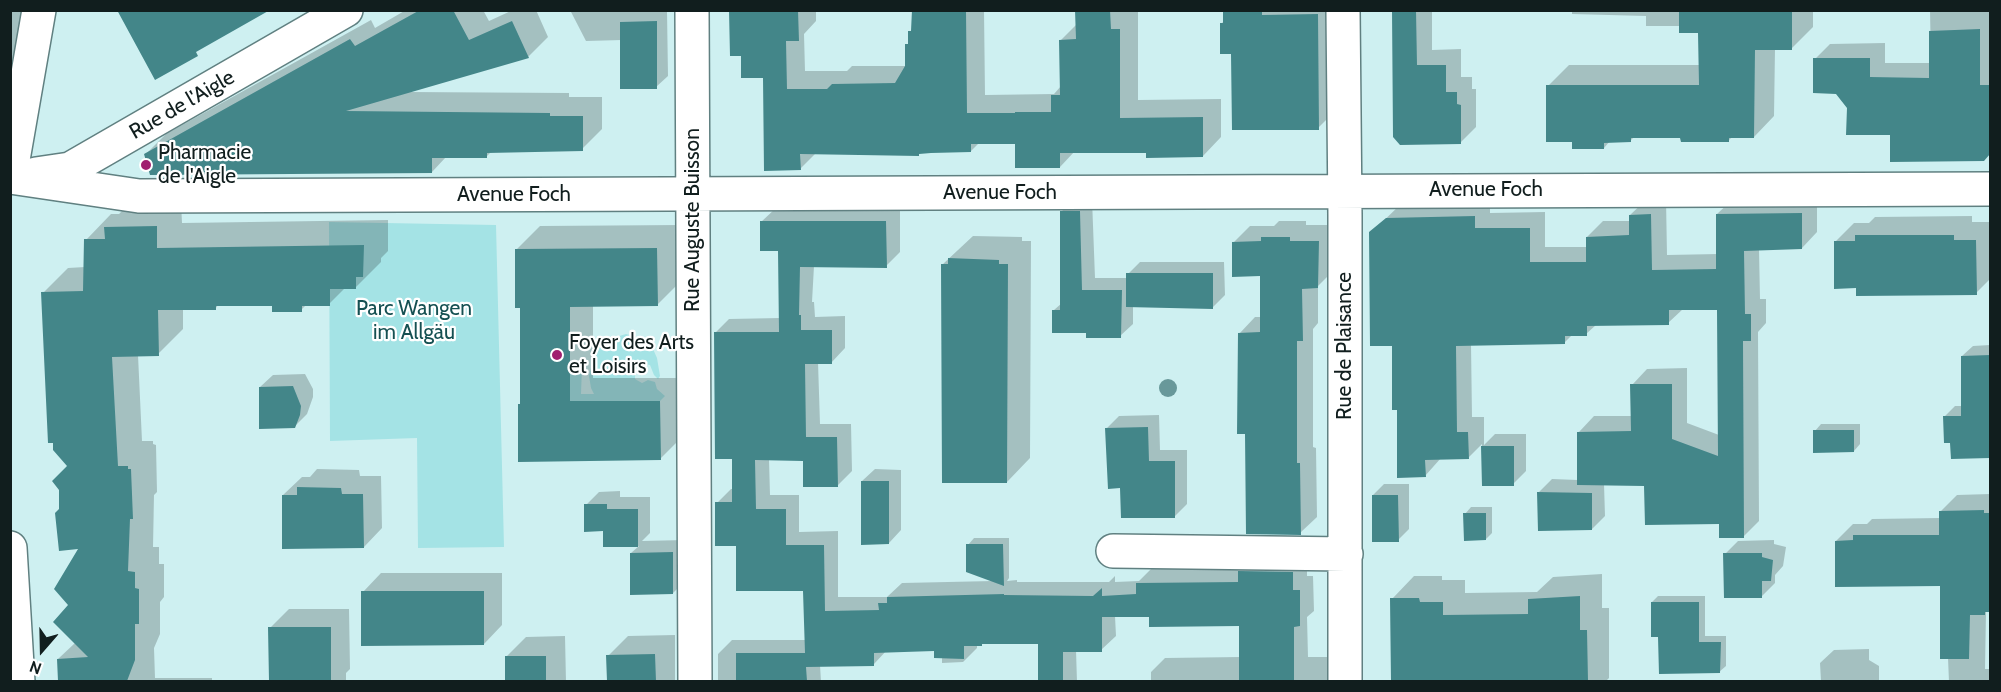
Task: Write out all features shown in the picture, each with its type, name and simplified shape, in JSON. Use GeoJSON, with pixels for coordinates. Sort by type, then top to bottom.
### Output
{"type":"FeatureCollection","features":[{"type":"Feature","properties":{"kind":"street"},"geometry":{"type":"LineString","coordinates":[[10,177],[39,10]]}},
{"type":"Feature","properties":{"kind":"street","name":"Rue de l'Aigle"},"geometry":{"type":"LineString","coordinates":[[10,177],[70,169],[346,10]]}},
{"type":"Feature","properties":{"kind":"street","name":"Rue Auguste Buisson"},"geometry":{"type":"LineString","coordinates":[[692,10],[695,681]]}},
{"type":"Feature","properties":{"kind":"street","name":"Rue de Plaisance"},"geometry":{"type":"LineString","coordinates":[[1343,10],[1345,681]]}},
{"type":"Feature","properties":{"kind":"street","name":"Avenue Foch"},"geometry":{"type":"LineString","coordinates":[[10,177],[139,196],[1990,189]]}},
{"type":"Feature","properties":{"kind":"street"},"geometry":{"type":"LineString","coordinates":[[10,548],[18,681]]}},
{"type":"Feature","properties":{"kind":"street"},"geometry":{"type":"LineString","coordinates":[[1113,551],[1346,554]]}},
{"type":"Feature","properties":{"kind":"green space","name":"Parc Wangen im Allgäu"},"geometry":{"type":"Polygon","coordinates":[[[329,222],[496,225],[504,547],[418,548],[417,438],[330,441],[329,222]]]}},
{"type":"Feature","properties":{"kind":"green space"},"geometry":{"type":"Polygon","coordinates":[[[626,334],[646,342],[653,349],[657,358],[660,376],[658,379],[650,365],[640,364],[635,370],[635,379],[642,383],[648,380],[655,382],[657,389],[665,396],[660,401],[570,401],[570,369],[582,369],[581,394],[594,394],[589,376],[598,347],[606,340],[626,334]]]}},
{"type":"Feature","properties":{"kind":"building"},"geometry":{"type":"Polygon","coordinates":[[[117,10],[270,10],[196,52],[198,56],[155,80],[117,10]]]}},
{"type":"Feature","properties":{"kind":"building"},"geometry":{"type":"Polygon","coordinates":[[[420,10],[453,10],[469,40],[512,21],[529,58],[346,111],[550,113],[550,116],[583,116],[583,151],[487,153],[487,158],[432,158],[432,173],[150,175],[144,154],[350,39],[355,46],[420,10]]]}},
{"type":"Feature","properties":{"kind":"building"},"geometry":{"type":"Polygon","coordinates":[[[729,10],[798,10],[799,41],[786,41],[787,89],[827,89],[832,84],[895,83],[905,66],[905,44],[908,44],[908,31],[911,31],[912,10],[966,10],[967,113],[1015,113],[1051,112],[1051,95],[1060,95],[1059,40],[1076,39],[1075,10],[1110,10],[1111,29],[1120,29],[1120,118],[1203,117],[1203,157],[1146,158],[1146,153],[1060,153],[1060,168],[1015,168],[1015,144],[971,144],[971,152],[931,153],[919,154],[919,156],[800,154],[801,170],[764,171],[763,78],[741,78],[741,56],[730,56],[729,10]]]}},
{"type":"Feature","properties":{"kind":"building"},"geometry":{"type":"Polygon","coordinates":[[[1223,10],[1262,10],[1262,15],[1318,14],[1319,130],[1232,130],[1231,54],[1220,54],[1220,23],[1223,23],[1223,10]]]}},
{"type":"Feature","properties":{"kind":"building"},"geometry":{"type":"Polygon","coordinates":[[[1392,10],[1416,10],[1417,65],[1446,65],[1446,92],[1457,92],[1457,104],[1461,105],[1461,144],[1400,145],[1393,137],[1392,10]]]}},
{"type":"Feature","properties":{"kind":"building"},"geometry":{"type":"Polygon","coordinates":[[[1679,10],[1792,10],[1792,50],[1755,50],[1754,138],[1729,138],[1729,142],[1681,142],[1680,138],[1631,138],[1631,142],[1604,143],[1604,149],[1572,149],[1572,142],[1546,142],[1546,85],[1699,85],[1698,33],[1679,33],[1679,10]]]}},
{"type":"Feature","properties":{"kind":"building"},"geometry":{"type":"Polygon","coordinates":[[[657,21],[657,89],[620,89],[620,22],[657,21]]]}},
{"type":"Feature","properties":{"kind":"building"},"geometry":{"type":"Polygon","coordinates":[[[1980,29],[1980,85],[1990,85],[1990,154],[1984,161],[1890,162],[1890,135],[1846,135],[1847,108],[1836,94],[1813,93],[1813,58],[1870,58],[1870,77],[1929,78],[1929,31],[1980,29]]]}},
{"type":"Feature","properties":{"kind":"building"},"geometry":{"type":"Polygon","coordinates":[[[1060,211],[1080,211],[1082,290],[1122,290],[1121,338],[1086,338],[1086,333],[1052,333],[1052,310],[1060,310],[1060,211]]]}},
{"type":"Feature","properties":{"kind":"building"},"geometry":{"type":"Polygon","coordinates":[[[1802,213],[1802,249],[1744,251],[1745,314],[1751,314],[1751,341],[1743,341],[1744,538],[1719,538],[1719,524],[1645,525],[1644,486],[1577,485],[1577,432],[1631,431],[1630,384],[1672,384],[1672,439],[1718,456],[1717,310],[1669,310],[1669,325],[1587,326],[1587,336],[1565,336],[1565,344],[1456,346],[1457,432],[1468,432],[1469,459],[1425,460],[1426,477],[1397,478],[1397,410],[1392,410],[1392,346],[1370,346],[1369,232],[1386,218],[1475,216],[1475,228],[1530,228],[1530,262],[1586,262],[1586,237],[1629,235],[1629,215],[1651,214],[1652,270],[1716,269],[1716,214],[1802,213]]]}},
{"type":"Feature","properties":{"kind":"building"},"geometry":{"type":"Polygon","coordinates":[[[760,221],[886,221],[887,268],[800,267],[801,330],[832,330],[832,364],[805,364],[806,437],[837,437],[838,487],[803,487],[803,461],[755,460],[756,509],[786,509],[786,545],[824,545],[825,611],[879,610],[878,603],[887,603],[887,597],[1004,594],[1093,596],[1102,588],[1102,596],[1136,594],[1136,583],[1238,582],[1238,571],[1293,572],[1293,590],[1300,590],[1300,626],[1294,627],[1294,681],[1239,681],[1239,626],[1149,627],[1149,617],[1102,617],[1102,652],[1063,652],[1063,681],[1038,681],[1038,644],[982,644],[982,646],[964,646],[964,659],[934,658],[934,651],[874,653],[874,666],[806,667],[807,681],[736,681],[736,653],[805,653],[803,591],[736,591],[736,546],[715,546],[715,502],[732,502],[732,459],[715,459],[714,332],[779,332],[778,251],[760,251],[760,221]]]}},
{"type":"Feature","properties":{"kind":"building"},"geometry":{"type":"Polygon","coordinates":[[[157,226],[157,248],[364,245],[363,277],[356,277],[356,289],[330,289],[330,306],[302,306],[302,312],[272,312],[272,306],[216,306],[216,310],[158,310],[159,356],[112,357],[118,466],[128,466],[128,469],[131,469],[133,519],[130,519],[128,571],[135,572],[135,588],[139,589],[139,624],[135,624],[135,660],[127,681],[58,681],[57,659],[88,657],[53,622],[68,605],[54,589],[78,549],[59,551],[55,513],[59,509],[59,490],[52,481],[67,466],[53,450],[53,443],[48,443],[41,292],[83,291],[84,239],[105,239],[104,227],[157,226]]]}},
{"type":"Feature","properties":{"kind":"building"},"geometry":{"type":"Polygon","coordinates":[[[1855,235],[1954,235],[1954,240],[1976,240],[1977,295],[1856,296],[1856,288],[1834,289],[1834,241],[1855,241],[1855,235]]]}},
{"type":"Feature","properties":{"kind":"building"},"geometry":{"type":"Polygon","coordinates":[[[1261,237],[1290,237],[1290,241],[1319,241],[1318,288],[1302,289],[1303,341],[1297,341],[1297,463],[1300,463],[1301,535],[1246,534],[1245,434],[1237,434],[1238,333],[1260,332],[1260,276],[1232,277],[1232,242],[1261,241],[1261,237]]]}},
{"type":"Feature","properties":{"kind":"building","name":"Foyer des Arts et Loisirs"},"geometry":{"type":"Polygon","coordinates":[[[657,248],[658,306],[570,307],[570,401],[660,401],[661,460],[518,462],[520,308],[515,308],[515,249],[657,248]]]}},
{"type":"Feature","properties":{"kind":"building"},"geometry":{"type":"Polygon","coordinates":[[[948,258],[999,260],[999,264],[1008,264],[1007,483],[942,483],[941,264],[948,264],[948,258]]]}},
{"type":"Feature","properties":{"kind":"building"},"geometry":{"type":"Polygon","coordinates":[[[1126,273],[1213,273],[1213,309],[1126,307],[1126,273]]]}},
{"type":"Feature","properties":{"kind":"building"},"geometry":{"type":"Polygon","coordinates":[[[1990,355],[1990,458],[1951,459],[1950,443],[1944,443],[1943,416],[1961,416],[1961,356],[1990,355]]]}},
{"type":"Feature","properties":{"kind":"building"},"geometry":{"type":"Polygon","coordinates":[[[293,386],[301,406],[295,428],[259,429],[259,387],[293,386]]]}},
{"type":"Feature","properties":{"kind":"building"},"geometry":{"type":"Polygon","coordinates":[[[1148,427],[1149,461],[1175,461],[1175,518],[1121,518],[1120,488],[1108,489],[1105,428],[1148,427]]]}},
{"type":"Feature","properties":{"kind":"building"},"geometry":{"type":"Polygon","coordinates":[[[1813,430],[1854,430],[1854,452],[1813,453],[1813,430]]]}},
{"type":"Feature","properties":{"kind":"building"},"geometry":{"type":"Polygon","coordinates":[[[1481,446],[1514,446],[1514,486],[1482,486],[1481,446]]]}},
{"type":"Feature","properties":{"kind":"building"},"geometry":{"type":"Polygon","coordinates":[[[861,481],[889,481],[889,544],[861,545],[861,481]]]}},
{"type":"Feature","properties":{"kind":"building"},"geometry":{"type":"Polygon","coordinates":[[[297,487],[341,488],[342,494],[363,494],[364,548],[282,549],[282,495],[297,495],[297,487]]]}},
{"type":"Feature","properties":{"kind":"building"},"geometry":{"type":"Polygon","coordinates":[[[1537,492],[1592,493],[1592,530],[1538,531],[1537,492]]]}},
{"type":"Feature","properties":{"kind":"building"},"geometry":{"type":"Polygon","coordinates":[[[1372,495],[1398,495],[1399,542],[1372,542],[1372,495]]]}},
{"type":"Feature","properties":{"kind":"building"},"geometry":{"type":"Polygon","coordinates":[[[584,504],[607,504],[607,509],[638,509],[638,547],[603,547],[603,531],[584,532],[584,504]]]}},
{"type":"Feature","properties":{"kind":"building"},"geometry":{"type":"Polygon","coordinates":[[[1984,510],[1984,513],[1990,513],[1990,612],[1985,612],[1985,615],[1970,615],[1969,659],[1940,659],[1940,586],[1835,587],[1835,541],[1853,540],[1853,535],[1939,535],[1939,511],[1984,510]]]}},
{"type":"Feature","properties":{"kind":"building"},"geometry":{"type":"Polygon","coordinates":[[[1463,513],[1486,513],[1486,540],[1464,541],[1463,513]]]}},
{"type":"Feature","properties":{"kind":"building"},"geometry":{"type":"Polygon","coordinates":[[[966,544],[1003,544],[1004,586],[966,572],[966,544]]]}},
{"type":"Feature","properties":{"kind":"building"},"geometry":{"type":"Polygon","coordinates":[[[673,552],[673,594],[630,595],[630,553],[673,552]]]}},
{"type":"Feature","properties":{"kind":"building"},"geometry":{"type":"Polygon","coordinates":[[[1723,553],[1762,553],[1762,557],[1773,560],[1771,581],[1762,581],[1762,598],[1724,598],[1723,553]]]}},
{"type":"Feature","properties":{"kind":"building"},"geometry":{"type":"Polygon","coordinates":[[[361,591],[484,591],[484,645],[361,646],[361,591]]]}},
{"type":"Feature","properties":{"kind":"building"},"geometry":{"type":"Polygon","coordinates":[[[1580,596],[1580,630],[1587,630],[1588,681],[1391,681],[1390,598],[1419,598],[1420,602],[1443,602],[1443,615],[1528,614],[1528,599],[1580,596]]]}},
{"type":"Feature","properties":{"kind":"building"},"geometry":{"type":"Polygon","coordinates":[[[1651,602],[1699,602],[1699,642],[1721,642],[1720,673],[1659,674],[1658,637],[1651,637],[1651,602]]]}},
{"type":"Feature","properties":{"kind":"building"},"geometry":{"type":"Polygon","coordinates":[[[268,627],[331,627],[331,681],[269,681],[268,627]]]}},
{"type":"Feature","properties":{"kind":"building"},"geometry":{"type":"Polygon","coordinates":[[[655,654],[656,681],[607,681],[606,655],[655,654]]]}},
{"type":"Feature","properties":{"kind":"building"},"geometry":{"type":"Polygon","coordinates":[[[505,656],[546,656],[546,681],[505,681],[505,656]]]}},
{"type":"Feature","properties":{"kind":"place","name":"Pharmacie de l'Aigle"},"geometry":{"type":"Point","coordinates":[146,165]}},
{"type":"Feature","properties":{"kind":"place","name":"Foyer des Arts et Loisirs"},"geometry":{"type":"Point","coordinates":[557,355]}}]}
